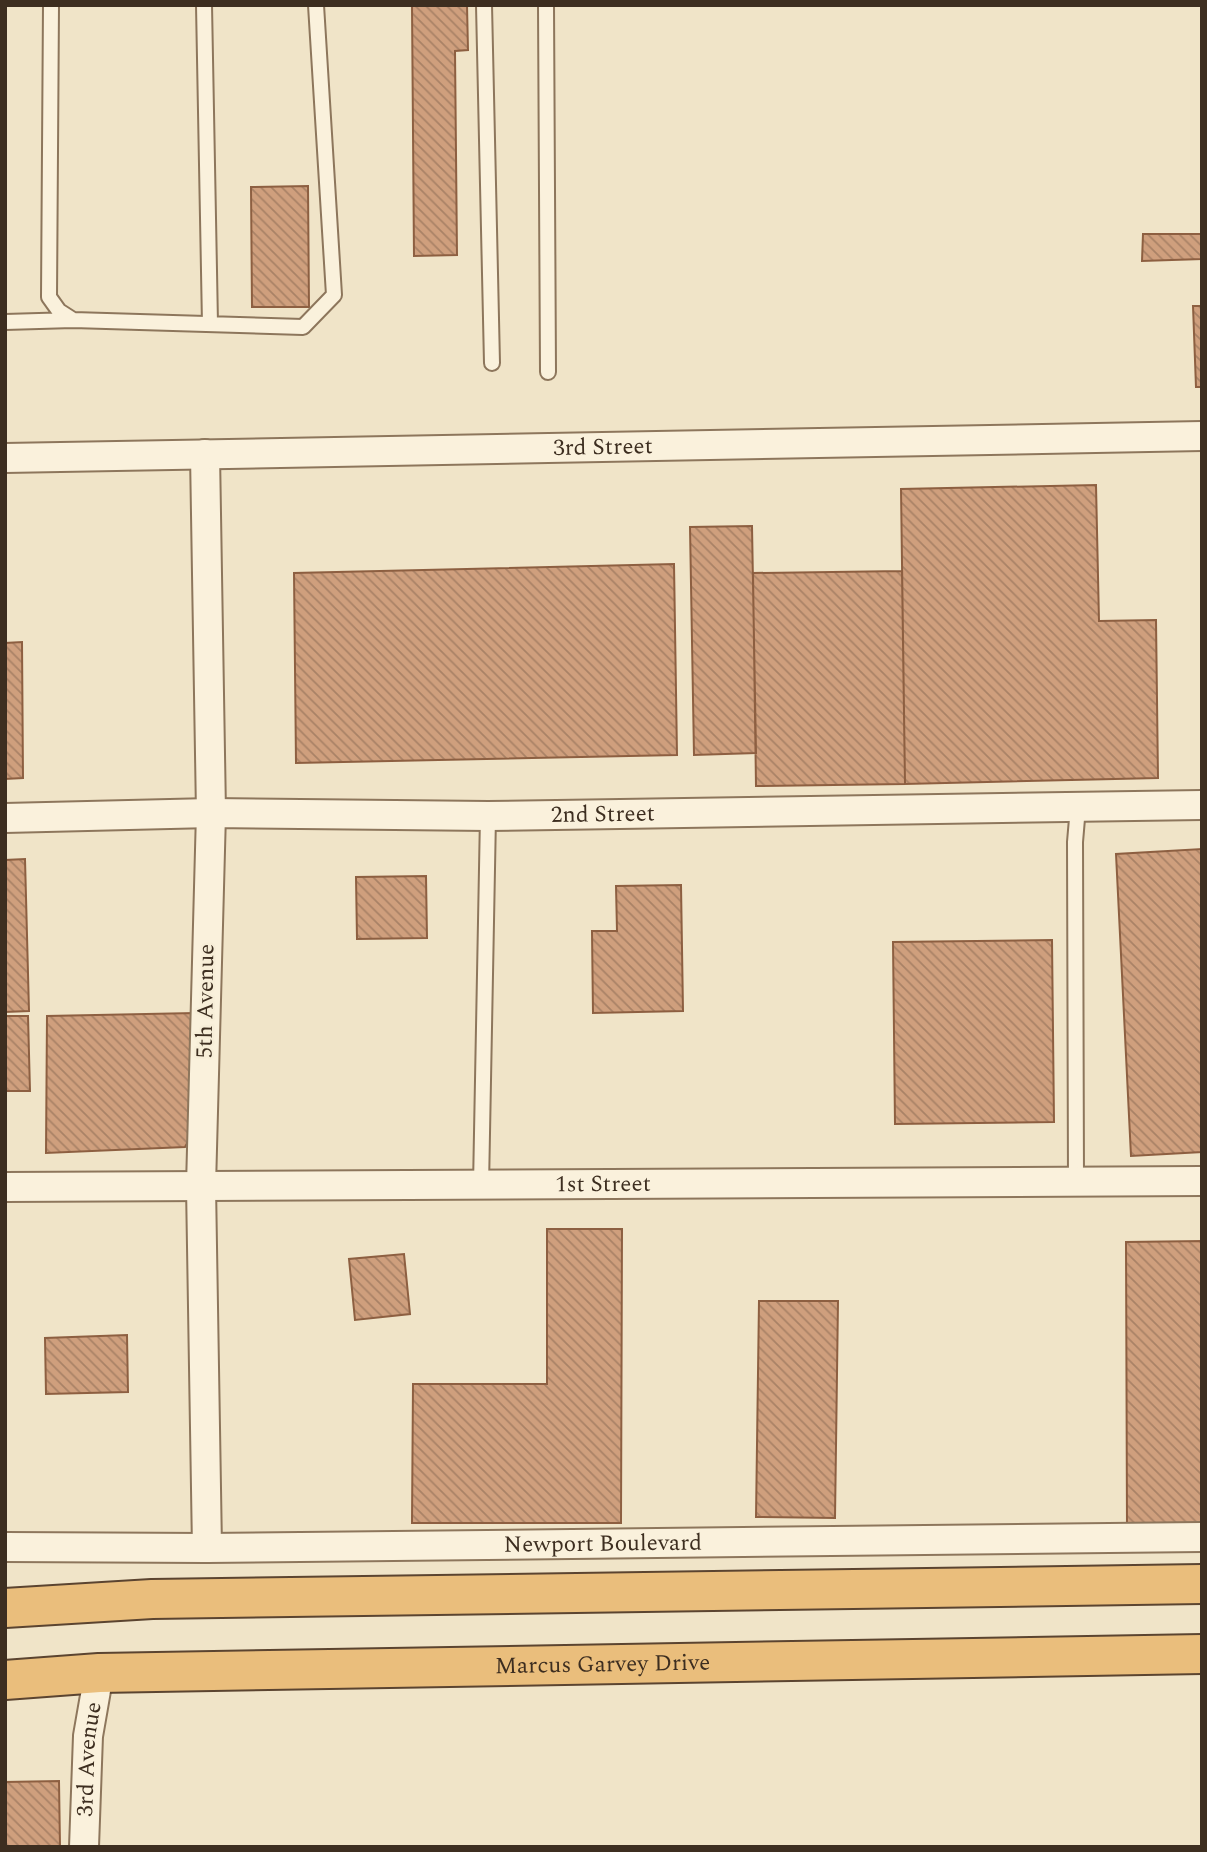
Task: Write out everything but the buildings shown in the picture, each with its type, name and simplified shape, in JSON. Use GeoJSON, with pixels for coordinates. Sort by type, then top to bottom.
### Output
{"type":"FeatureCollection","features":[{"type":"Feature","properties":{"kind":"highway"},"geometry":{"type":"LineString","coordinates":[[5,1608],[152,1599],[1202,1584]]}},
{"type":"Feature","properties":{"kind":"highway","name":"Marcus Garvey Drive"},"geometry":{"type":"LineString","coordinates":[[5,1681],[99,1673],[1202,1654]]}},
{"type":"Feature","properties":{"kind":"street","name":"3rd Street"},"geometry":{"type":"LineString","coordinates":[[5,458],[1202,436]]}},
{"type":"Feature","properties":{"kind":"street","name":"5th Avenue"},"geometry":{"type":"LineString","coordinates":[[205,454],[211,813],[201,1185],[207,1548]]}},
{"type":"Feature","properties":{"kind":"street","name":"2nd Street"},"geometry":{"type":"LineString","coordinates":[[5,818],[211,813],[488,816],[1202,805]]}},
{"type":"Feature","properties":{"kind":"street","name":"1st Street"},"geometry":{"type":"LineString","coordinates":[[5,1187],[1202,1181]]}},
{"type":"Feature","properties":{"kind":"street","name":"Newport Boulevard"},"geometry":{"type":"LineString","coordinates":[[5,1547],[207,1548],[1202,1537]]}},
{"type":"Feature","properties":{"kind":"street","name":"3rd Avenue"},"geometry":{"type":"LineString","coordinates":[[84,1847],[88,1736],[99,1673]]}},
{"type":"Feature","properties":{"kind":"lane"},"geometry":{"type":"LineString","coordinates":[[51,5],[49,297],[59,311],[73,320]]}},
{"type":"Feature","properties":{"kind":"lane"},"geometry":{"type":"LineString","coordinates":[[204,5],[210,324]]}},
{"type":"Feature","properties":{"kind":"lane"},"geometry":{"type":"LineString","coordinates":[[5,322],[73,320],[303,327],[334,295],[316,5]]}},
{"type":"Feature","properties":{"kind":"lane"},"geometry":{"type":"LineString","coordinates":[[484,5],[492,363]]}},
{"type":"Feature","properties":{"kind":"lane"},"geometry":{"type":"LineString","coordinates":[[546,5],[548,372]]}},
{"type":"Feature","properties":{"kind":"lane"},"geometry":{"type":"LineString","coordinates":[[1076,1182],[1075,842],[1078,807]]}},
{"type":"Feature","properties":{"kind":"lane"},"geometry":{"type":"LineString","coordinates":[[481,1186],[488,816]]}}]}
